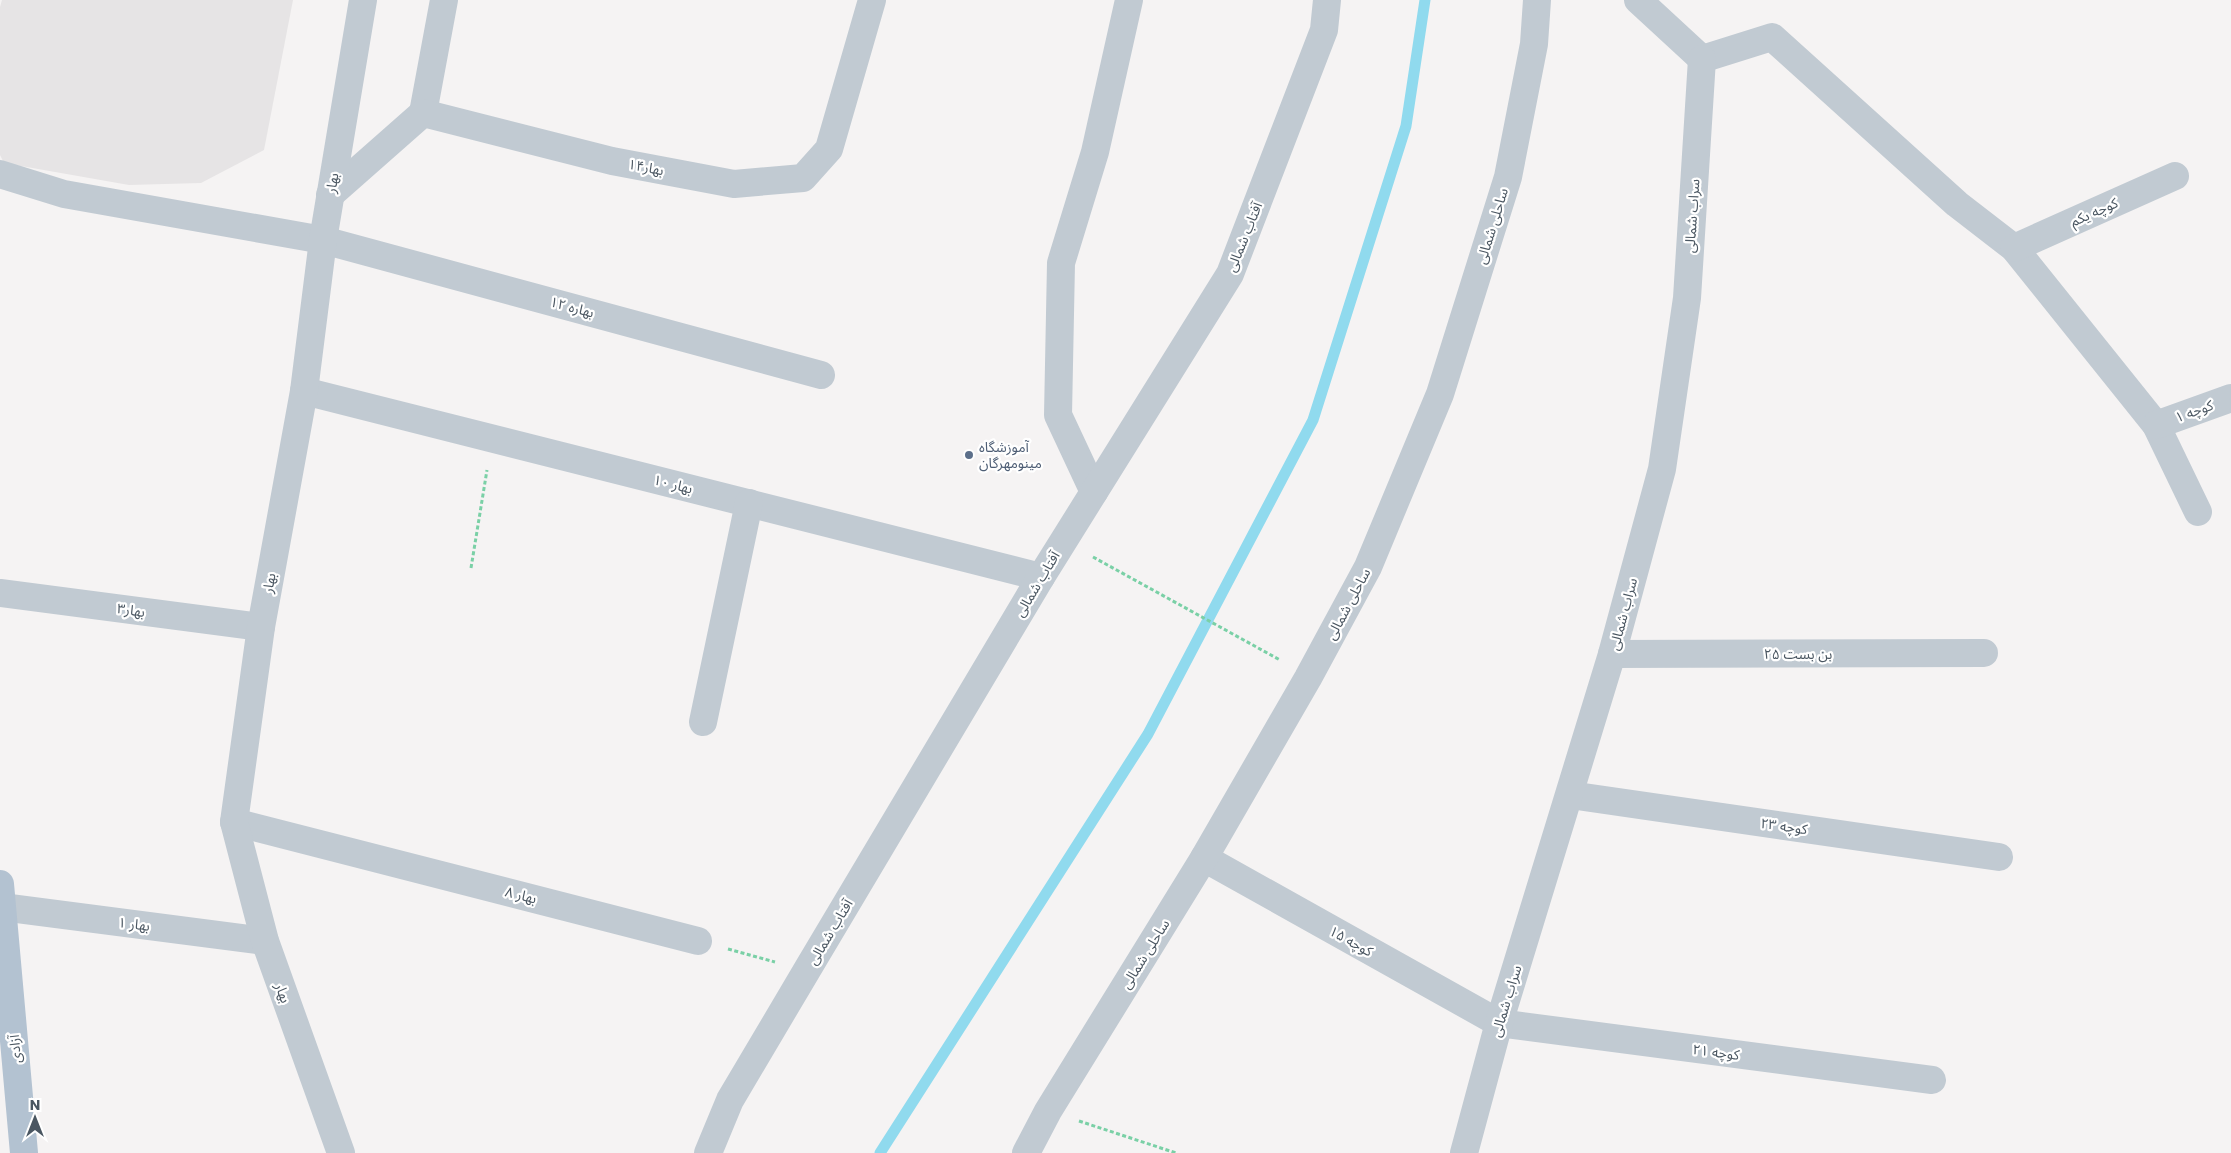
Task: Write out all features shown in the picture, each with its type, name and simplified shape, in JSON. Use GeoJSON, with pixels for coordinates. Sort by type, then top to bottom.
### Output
{"type":"FeatureCollection","features":[{"type":"Feature","properties":{"kind":"main road","name":"آزادی"},"geometry":{"type":"LineString","coordinates":[[1,895],[24,1153]]}},
{"type":"Feature","properties":{"kind":"street","name":"بهار"},"geometry":{"type":"LineString","coordinates":[[341,1153],[265,941],[234,822],[261,627],[304,391],[323,240],[363,0]]}},
{"type":"Feature","properties":{"kind":"street"},"geometry":{"type":"LineString","coordinates":[[330,195],[423,113],[444,0]]}},
{"type":"Feature","properties":{"kind":"street","name":"بهار۱۴"},"geometry":{"type":"LineString","coordinates":[[423,113],[612,161],[734,184],[803,178],[829,149],[872,0]]}},
{"type":"Feature","properties":{"kind":"street"},"geometry":{"type":"LineString","coordinates":[[1094,492],[1058,415],[1061,264],[1095,152],[1129,0]]}},
{"type":"Feature","properties":{"kind":"street","name":"آفتاب شمالی"},"geometry":{"type":"LineString","coordinates":[[708,1153],[730,1100],[807,970],[1041,577],[1230,274],[1324,30],[1327,0]]}},
{"type":"Feature","properties":{"kind":"street","name":"ساحلی شمالی"},"geometry":{"type":"LineString","coordinates":[[1026,1153],[1048,1111],[1204,858],[1308,678],[1368,567],[1440,394],[1508,177],[1534,44],[1537,0]]}},
{"type":"Feature","properties":{"kind":"street"},"geometry":{"type":"LineString","coordinates":[[1638,0],[1702,59],[1772,37],[1956,204],[2014,248],[2156,425],[2198,512]]}},
{"type":"Feature","properties":{"kind":"street","name":"سراب شمالی"},"geometry":{"type":"LineString","coordinates":[[1464,1153],[1499,1023],[1612,654],[1662,469],[1687,298],[1702,59]]}},
{"type":"Feature","properties":{"kind":"street","name":"بهاره ۱۲"},"geometry":{"type":"LineString","coordinates":[[0,174],[64,194],[323,240],[821,375]]}},
{"type":"Feature","properties":{"kind":"street","name":"کوچه یکم"},"geometry":{"type":"LineString","coordinates":[[2014,248],[2175,176]]}},
{"type":"Feature","properties":{"kind":"street","name":"بهار ۱۰"},"geometry":{"type":"LineString","coordinates":[[304,391],[1041,577]]}},
{"type":"Feature","properties":{"kind":"street","name":"کوچه ۱"},"geometry":{"type":"LineString","coordinates":[[2156,425],[2231,398]]}},
{"type":"Feature","properties":{"kind":"street"},"geometry":{"type":"LineString","coordinates":[[703,722],[749,503]]}},
{"type":"Feature","properties":{"kind":"street","name":"بهار۳"},"geometry":{"type":"LineString","coordinates":[[0,593],[261,627]]}},
{"type":"Feature","properties":{"kind":"street","name":"بن بست ۲۵"},"geometry":{"type":"LineString","coordinates":[[1612,654],[1984,653]]}},
{"type":"Feature","properties":{"kind":"street","name":"کوچه ۲۳"},"geometry":{"type":"LineString","coordinates":[[1570,795],[1999,857]]}},
{"type":"Feature","properties":{"kind":"street","name":"بهار ۸"},"geometry":{"type":"LineString","coordinates":[[234,822],[698,941]]}},
{"type":"Feature","properties":{"kind":"street","name":"کوچه ۱۵"},"geometry":{"type":"LineString","coordinates":[[1204,858],[1499,1023]]}},
{"type":"Feature","properties":{"kind":"street","name":"بهار ۱"},"geometry":{"type":"LineString","coordinates":[[1,895],[265,941]]}},
{"type":"Feature","properties":{"kind":"street","name":"کوچه ۲۱"},"geometry":{"type":"LineString","coordinates":[[1499,1023],[1932,1080]]}},
{"type":"Feature","properties":{"kind":"path"},"geometry":{"type":"LineString","coordinates":[[471,568],[492,438]]}},
{"type":"Feature","properties":{"kind":"path"},"geometry":{"type":"LineString","coordinates":[[1064,540],[1150,590],[1274,656]]}},
{"type":"Feature","properties":{"kind":"path"},"geometry":{"type":"LineString","coordinates":[[698,941],[807,970]]}},
{"type":"Feature","properties":{"kind":"path"},"geometry":{"type":"LineString","coordinates":[[1048,1111],[1176,1153]]}},
{"type":"Feature","properties":{"kind":"shaded area"},"geometry":{"type":"Polygon","coordinates":[[[2,0],[293,0],[264,150],[201,183],[129,185],[4,163],[0,155],[0,7],[2,0]]]}},
{"type":"Feature","properties":{"kind":"waterway"},"geometry":{"type":"LineString","coordinates":[[880,1153],[1148,734],[1313,420],[1406,126],[1425,0]]}},
{"type":"Feature","properties":{"kind":"place","name":"آموزشگاه مینومهرگان"},"geometry":{"type":"Point","coordinates":[969,455]}}]}
